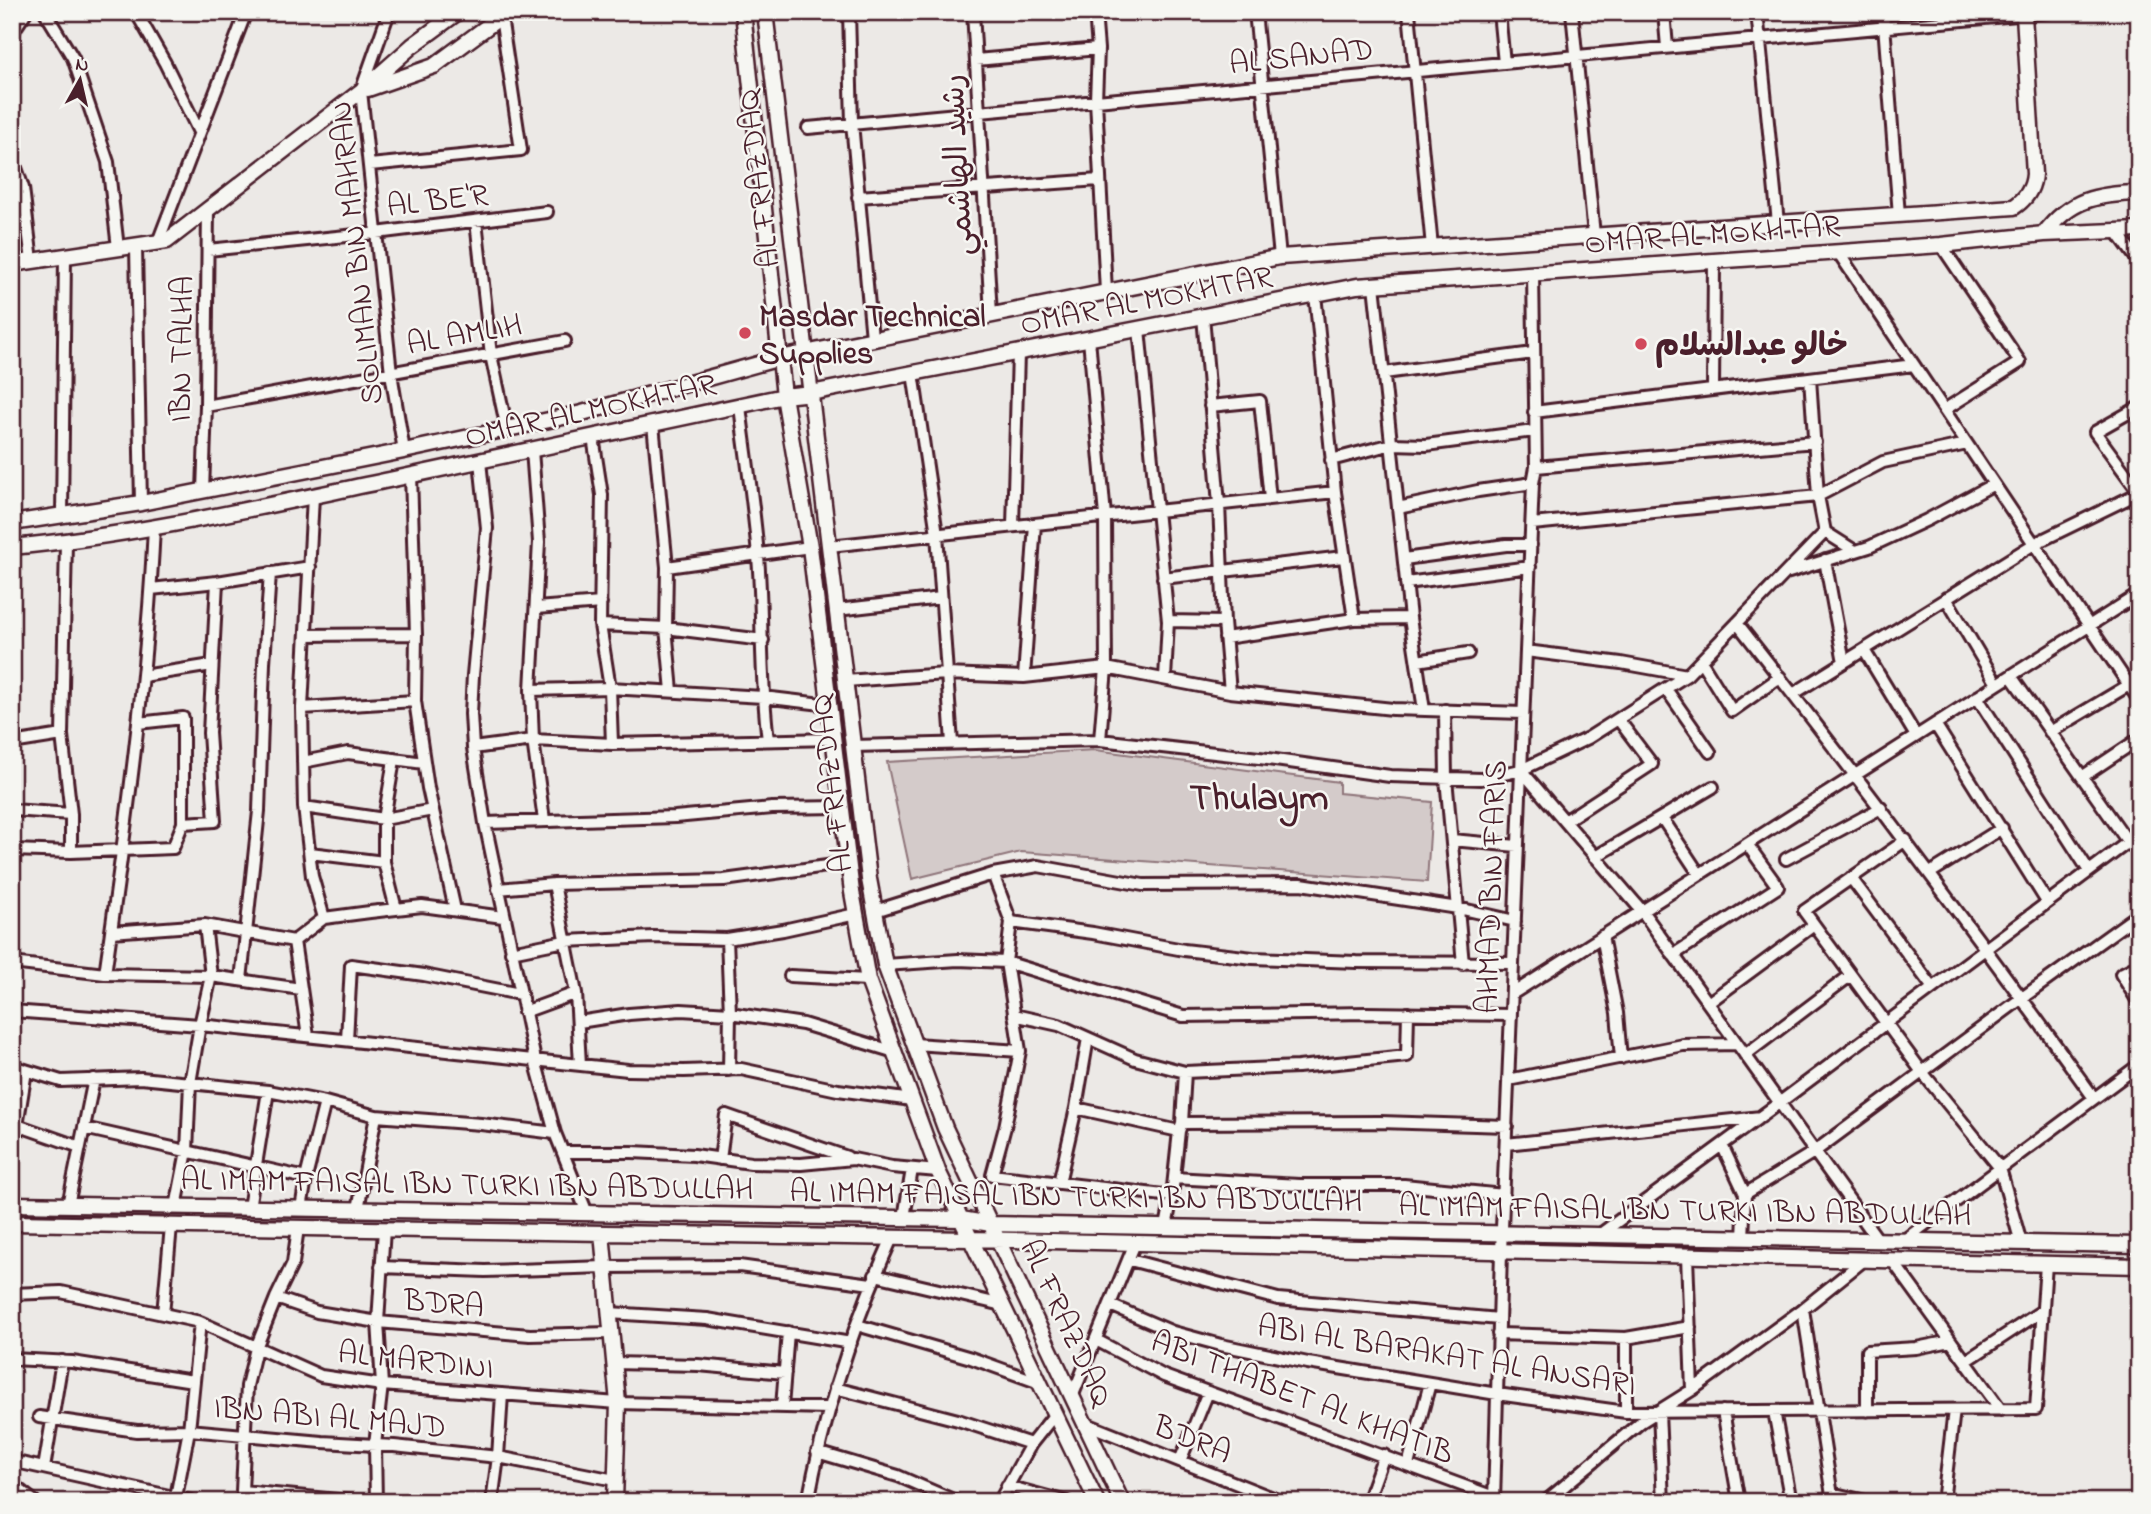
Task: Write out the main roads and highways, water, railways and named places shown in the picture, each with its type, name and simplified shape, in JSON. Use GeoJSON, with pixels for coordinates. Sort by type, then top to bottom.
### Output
{"type":"FeatureCollection","features":[{"type":"Feature","properties":{"kind":"main road"},"geometry":{"type":"LineString","coordinates":[[12,264],[167,241],[458,12]]}},
{"type":"Feature","properties":{"kind":"main road","name":"AL FRAZDAQ"},"geometry":{"type":"LineString","coordinates":[[743,12],[784,396],[810,547],[849,863],[868,980],[938,1171],[1097,1502]]}},
{"type":"Feature","properties":{"kind":"main road","name":"AL FRAZDAQ"},"geometry":{"type":"LineString","coordinates":[[765,12],[869,879],[885,965],[945,1128],[1122,1502]]}},
{"type":"Feature","properties":{"kind":"main road"},"geometry":{"type":"LineString","coordinates":[[360,91],[434,66],[504,14]]}},
{"type":"Feature","properties":{"kind":"main road","name":"OMAR AL MOKHTAR"},"geometry":{"type":"LineString","coordinates":[[12,523],[141,503],[404,451],[582,413],[807,352],[1280,257],[2014,207],[2027,196],[2034,174],[2024,15]]}},
{"type":"Feature","properties":{"kind":"main road"},"geometry":{"type":"LineString","coordinates":[[2044,234],[2059,216],[2079,203],[2101,195],[2139,193]]}},
{"type":"Feature","properties":{"kind":"main road","name":"OMAR AL MOKHTAR"},"geometry":{"type":"LineString","coordinates":[[12,547],[66,542],[154,527],[784,396],[1374,285],[1838,252],[2044,234],[2139,230]]}},
{"type":"Feature","properties":{"kind":"main road","name":"AL IMAM FAISAL IBN TURKI IBN ABDULLAH"},"geometry":{"type":"LineString","coordinates":[[12,1204],[961,1219],[991,1224],[2139,1245]]}},
{"type":"Feature","properties":{"kind":"main road","name":"AL IMAM FAISAL IBN TURKI IBN ABDULLAH"},"geometry":{"type":"LineString","coordinates":[[12,1223],[970,1239],[2139,1266]]}},
{"type":"Feature","properties":{"kind":"main road"},"geometry":{"type":"LineString","coordinates":[[602,1233],[618,1404],[615,1502]]}},
{"type":"Feature","properties":{"kind":"place","name":"Masdar Technical Supplies"},"geometry":{"type":"Point","coordinates":[745,333]}},
{"type":"Feature","properties":{"kind":"place","name":"خالو عبدالسلام"},"geometry":{"type":"Point","coordinates":[1641,344]}},
{"type":"Feature","properties":{"kind":"district","name":"Thulaym"},"geometry":{"type":"Point","coordinates":[1259,796]}}]}
